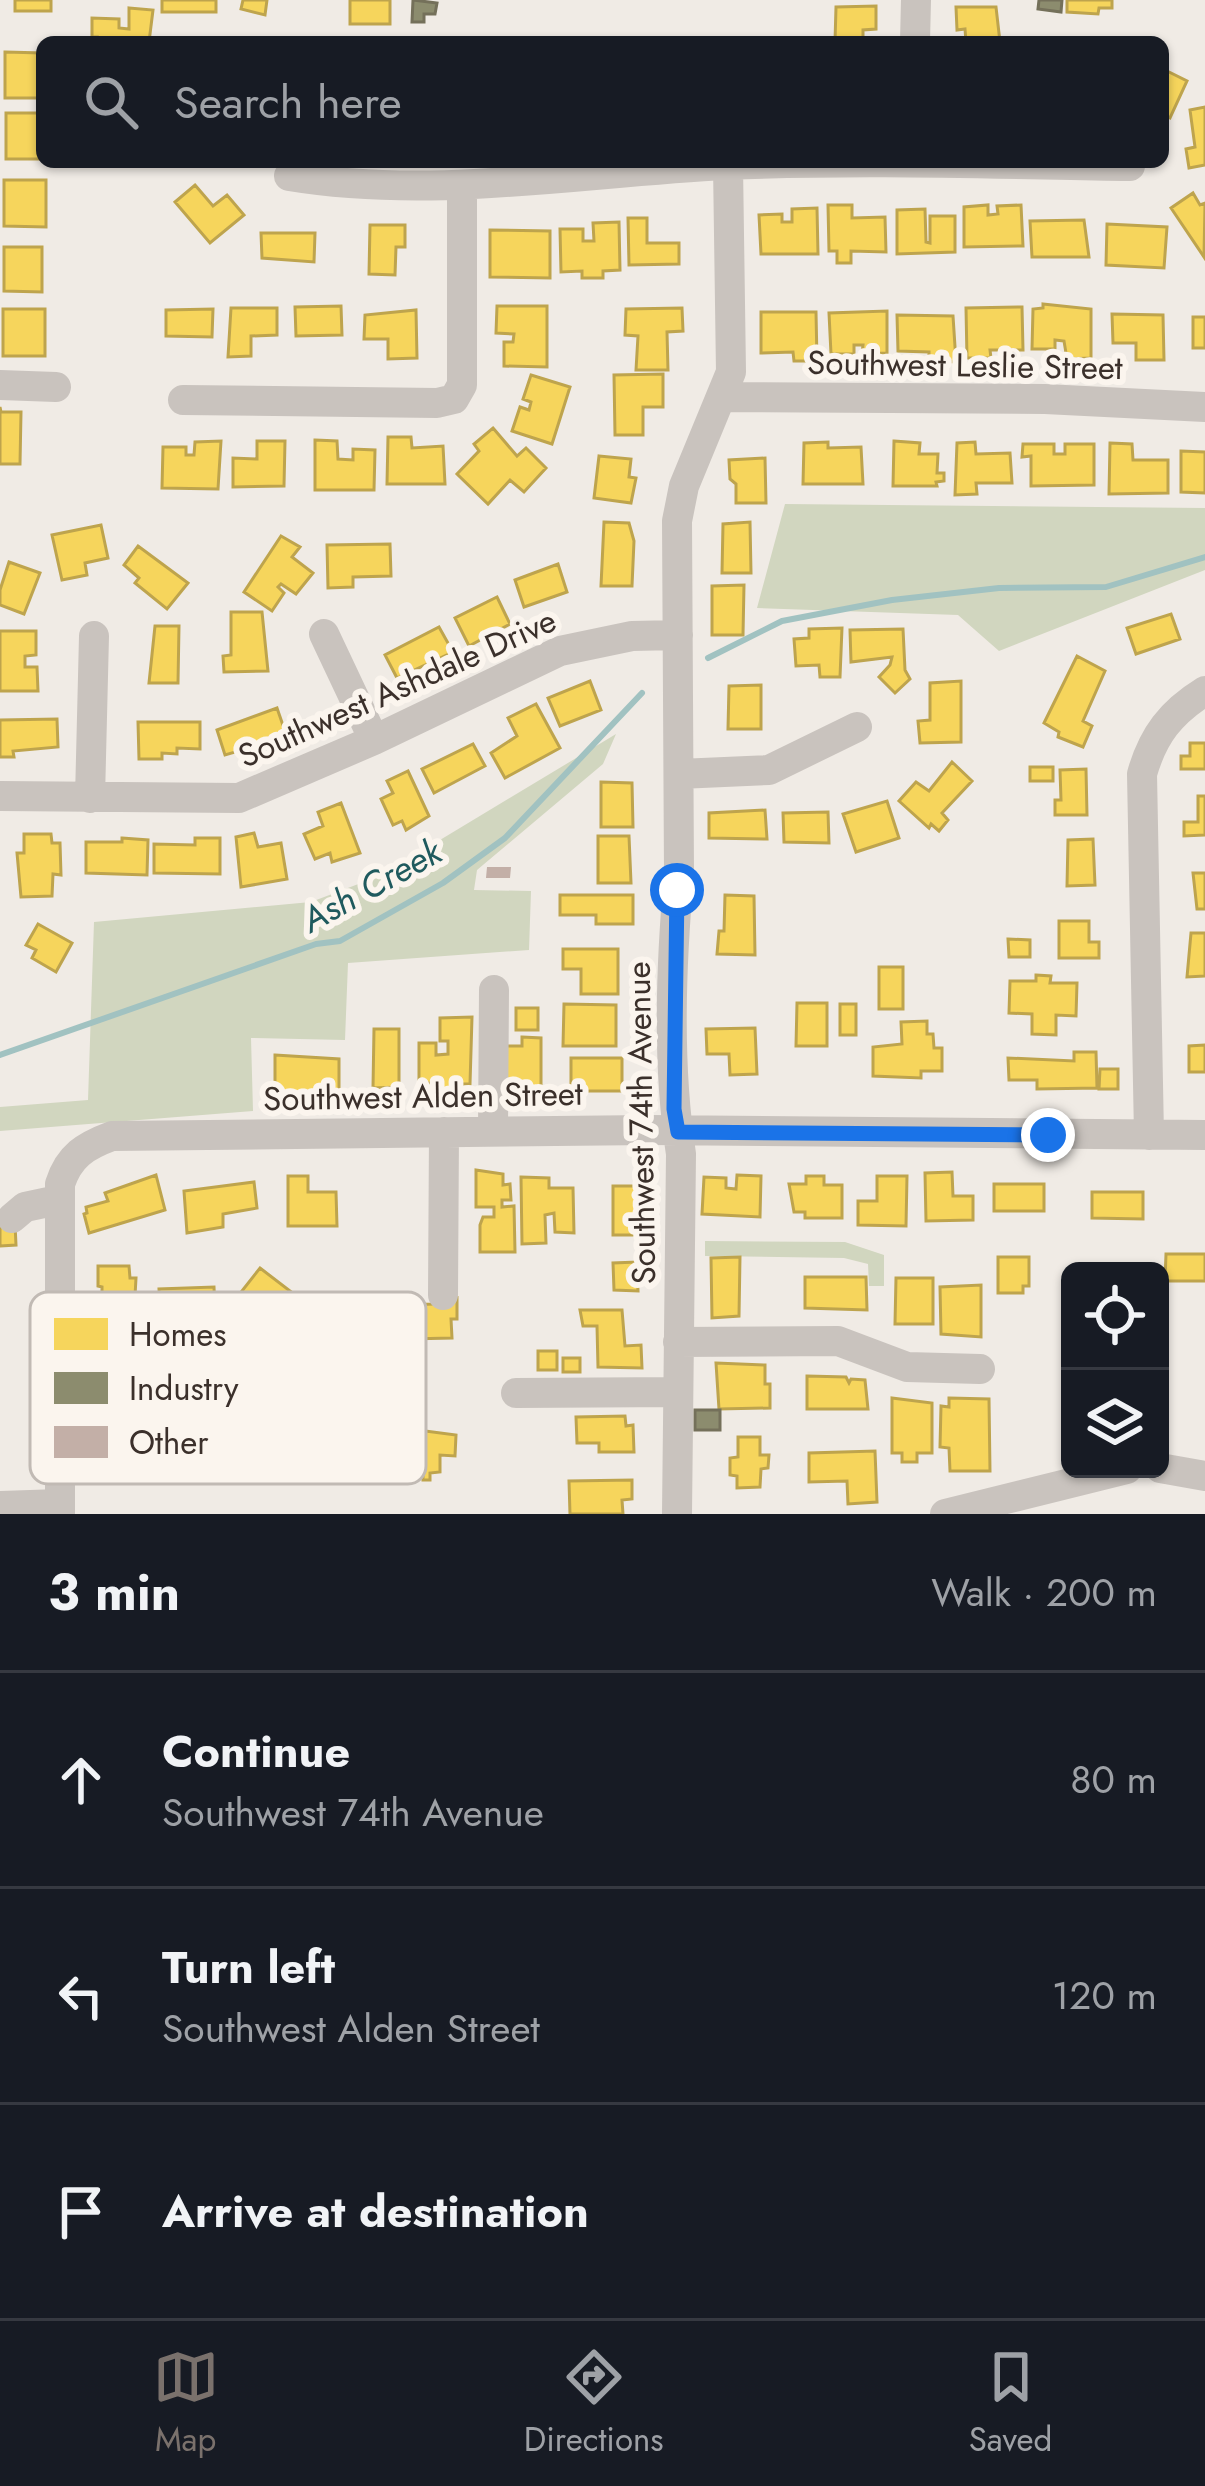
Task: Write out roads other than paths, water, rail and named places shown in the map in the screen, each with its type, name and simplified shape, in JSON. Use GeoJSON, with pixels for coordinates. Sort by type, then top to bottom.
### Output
{"type":"FeatureCollection","features":[{"type":"Feature","properties":{"kind":"street"},"geometry":{"type":"LineString","coordinates":[[916,0],[916,36]]}},
{"type":"Feature","properties":{"kind":"street"},"geometry":{"type":"LineString","coordinates":[[290,176],[331,183],[463,185],[697,168]]}},
{"type":"Feature","properties":{"kind":"street","name":"Southwest 74th Avenue"},"geometry":{"type":"LineString","coordinates":[[677,1514],[681,1154],[674,1109],[674,920],[679,873],[679,502],[730,372],[728,168]]}},
{"type":"Feature","properties":{"kind":"street"},"geometry":{"type":"LineString","coordinates":[[182,400],[437,403],[454,399],[462,385],[463,185]]}},
{"type":"Feature","properties":{"kind":"street"},"geometry":{"type":"LineString","coordinates":[[0,385],[56,387]]}},
{"type":"Feature","properties":{"kind":"street","name":"Southwest Leslie Street"},"geometry":{"type":"LineString","coordinates":[[723,397],[1045,399],[1205,407]]}},
{"type":"Feature","properties":{"kind":"street"},"geometry":{"type":"LineString","coordinates":[[324,634],[374,740]]}},
{"type":"Feature","properties":{"kind":"street","name":"Southwest Ashdale Drive"},"geometry":{"type":"LineString","coordinates":[[0,796],[239,797],[374,740],[560,651],[632,636],[678,635]]}},
{"type":"Feature","properties":{"kind":"street"},"geometry":{"type":"LineString","coordinates":[[90,797],[94,636]]}},
{"type":"Feature","properties":{"kind":"street"},"geometry":{"type":"LineString","coordinates":[[1149,1135],[1142,774],[1160,729],[1180,706],[1205,691]]}},
{"type":"Feature","properties":{"kind":"street"},"geometry":{"type":"LineString","coordinates":[[679,774],[770,770],[856,727]]}},
{"type":"Feature","properties":{"kind":"street"},"geometry":{"type":"LineString","coordinates":[[493,1131],[494,990]]}},
{"type":"Feature","properties":{"kind":"street","name":"Southwest Alden Street"},"geometry":{"type":"LineString","coordinates":[[58,1200],[66,1165],[77,1153],[112,1136],[128,1134],[493,1131],[1205,1136]]}},
{"type":"Feature","properties":{"kind":"street"},"geometry":{"type":"LineString","coordinates":[[443,1295],[444,1132]]}},
{"type":"Feature","properties":{"kind":"street"},"geometry":{"type":"LineString","coordinates":[[12,1218],[25,1207],[58,1200],[59,1292]]}},
{"type":"Feature","properties":{"kind":"street"},"geometry":{"type":"LineString","coordinates":[[679,1342],[838,1341],[907,1367],[980,1369]]}},
{"type":"Feature","properties":{"kind":"street"},"geometry":{"type":"LineString","coordinates":[[516,1393],[678,1392]]}},
{"type":"Feature","properties":{"kind":"street"},"geometry":{"type":"LineString","coordinates":[[1169,1470],[1205,1476]]}},
{"type":"Feature","properties":{"kind":"street"},"geometry":{"type":"LineString","coordinates":[[945,1514],[1001,1508],[1097,1478]]}},
{"type":"Feature","properties":{"kind":"street"},"geometry":{"type":"LineString","coordinates":[[0,1506],[60,1509]]}},
{"type":"Feature","properties":{"kind":"waterway","name":"Ash Creek"},"geometry":{"type":"LineString","coordinates":[[708,658],[782,621],[892,600],[999,588],[1106,587],[1205,557]]}},
{"type":"Feature","properties":{"kind":"waterway","name":"Ash Creek"},"geometry":{"type":"LineString","coordinates":[[0,1055],[316,944],[340,941],[443,883],[505,838],[642,693]]}}]}
